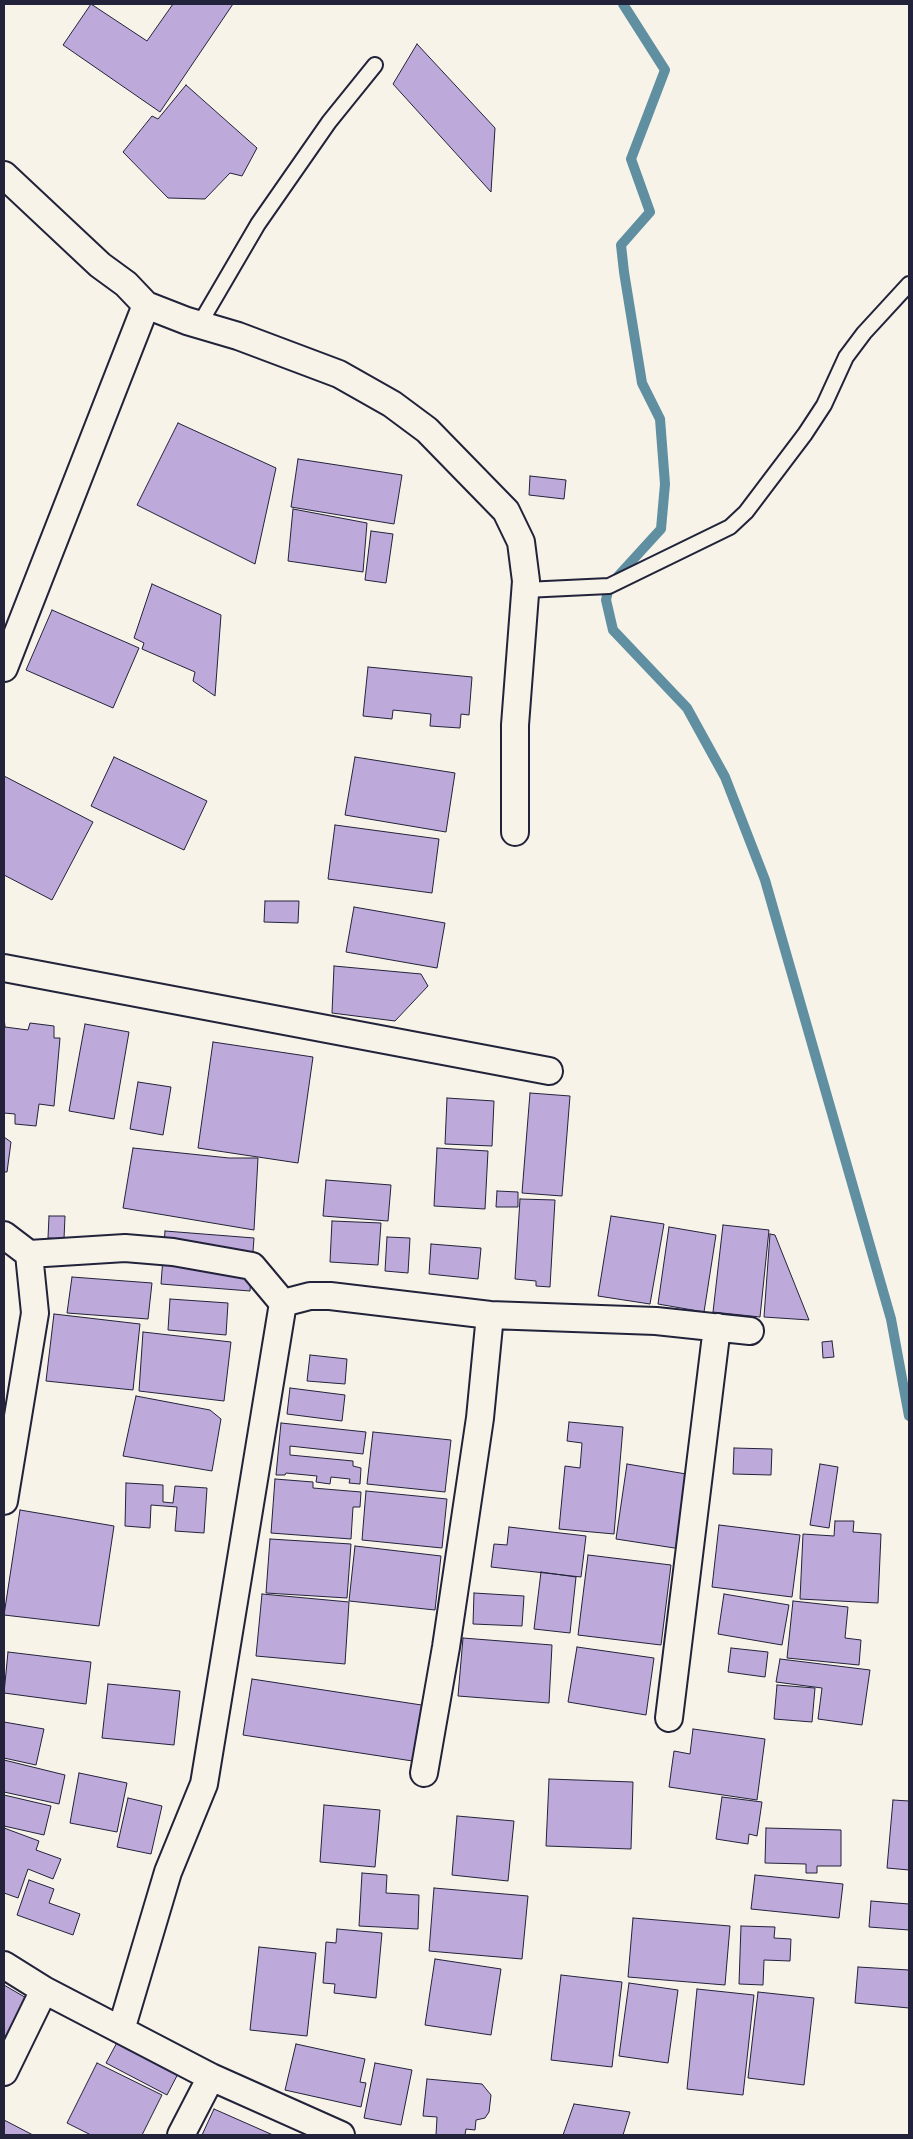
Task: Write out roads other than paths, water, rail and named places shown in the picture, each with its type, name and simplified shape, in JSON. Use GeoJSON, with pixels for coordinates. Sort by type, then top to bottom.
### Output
{"type":"FeatureCollection","features":[{"type":"Feature","properties":{"kind":"street"},"geometry":{"type":"LineString","coordinates":[[4,175],[100,266],[126,284],[146,305],[199,325],[238,336],[339,374],[392,404],[427,430],[506,511],[521,542],[525,590],[514,725],[515,832]]}},
{"type":"Feature","properties":{"kind":"street"},"geometry":{"type":"LineString","coordinates":[[4,668],[146,305]]}},
{"type":"Feature","properties":{"kind":"street"},"geometry":{"type":"LineString","coordinates":[[4,968],[549,1072]]}},
{"type":"Feature","properties":{"kind":"street"},"geometry":{"type":"LineString","coordinates":[[4,1235],[29,1254],[125,1248],[173,1252],[252,1266],[284,1303]]}},
{"type":"Feature","properties":{"kind":"street"},"geometry":{"type":"LineString","coordinates":[[4,1501],[35,1313],[29,1254]]}},
{"type":"Feature","properties":{"kind":"street"},"geometry":{"type":"LineString","coordinates":[[284,1303],[310,1296],[330,1296],[490,1315],[656,1321],[750,1331]]}},
{"type":"Feature","properties":{"kind":"street"},"geometry":{"type":"LineString","coordinates":[[121,2030],[168,1872],[204,1784],[284,1303]]}},
{"type":"Feature","properties":{"kind":"street"},"geometry":{"type":"LineString","coordinates":[[424,1773],[446,1648],[480,1418],[490,1315]]}},
{"type":"Feature","properties":{"kind":"street"},"geometry":{"type":"LineString","coordinates":[[669,1718],[717,1327]]}},
{"type":"Feature","properties":{"kind":"street"},"geometry":{"type":"LineString","coordinates":[[4,1965],[44,1990],[211,2077],[341,2135]]}},
{"type":"Feature","properties":{"kind":"street"},"geometry":{"type":"LineString","coordinates":[[4,2072],[44,1990]]}},
{"type":"Feature","properties":{"kind":"street"},"geometry":{"type":"LineString","coordinates":[[181,2135],[211,2077]]}},
{"type":"Feature","properties":{"kind":"lane"},"geometry":{"type":"LineString","coordinates":[[199,325],[258,224],[329,122],[375,65]]}},
{"type":"Feature","properties":{"kind":"lane"},"geometry":{"type":"LineString","coordinates":[[525,590],[609,586],[730,527],[746,512],[805,434],[824,405],[846,357],[864,333],[909,284]]}},
{"type":"Feature","properties":{"kind":"waterway"},"geometry":{"type":"LineString","coordinates":[[623,4],[665,70],[631,159],[650,212],[621,245],[642,383],[660,419],[665,484],[661,529],[609,586],[606,600],[613,630],[687,708],[725,777],[765,880],[891,1319],[909,1416]]}}]}
